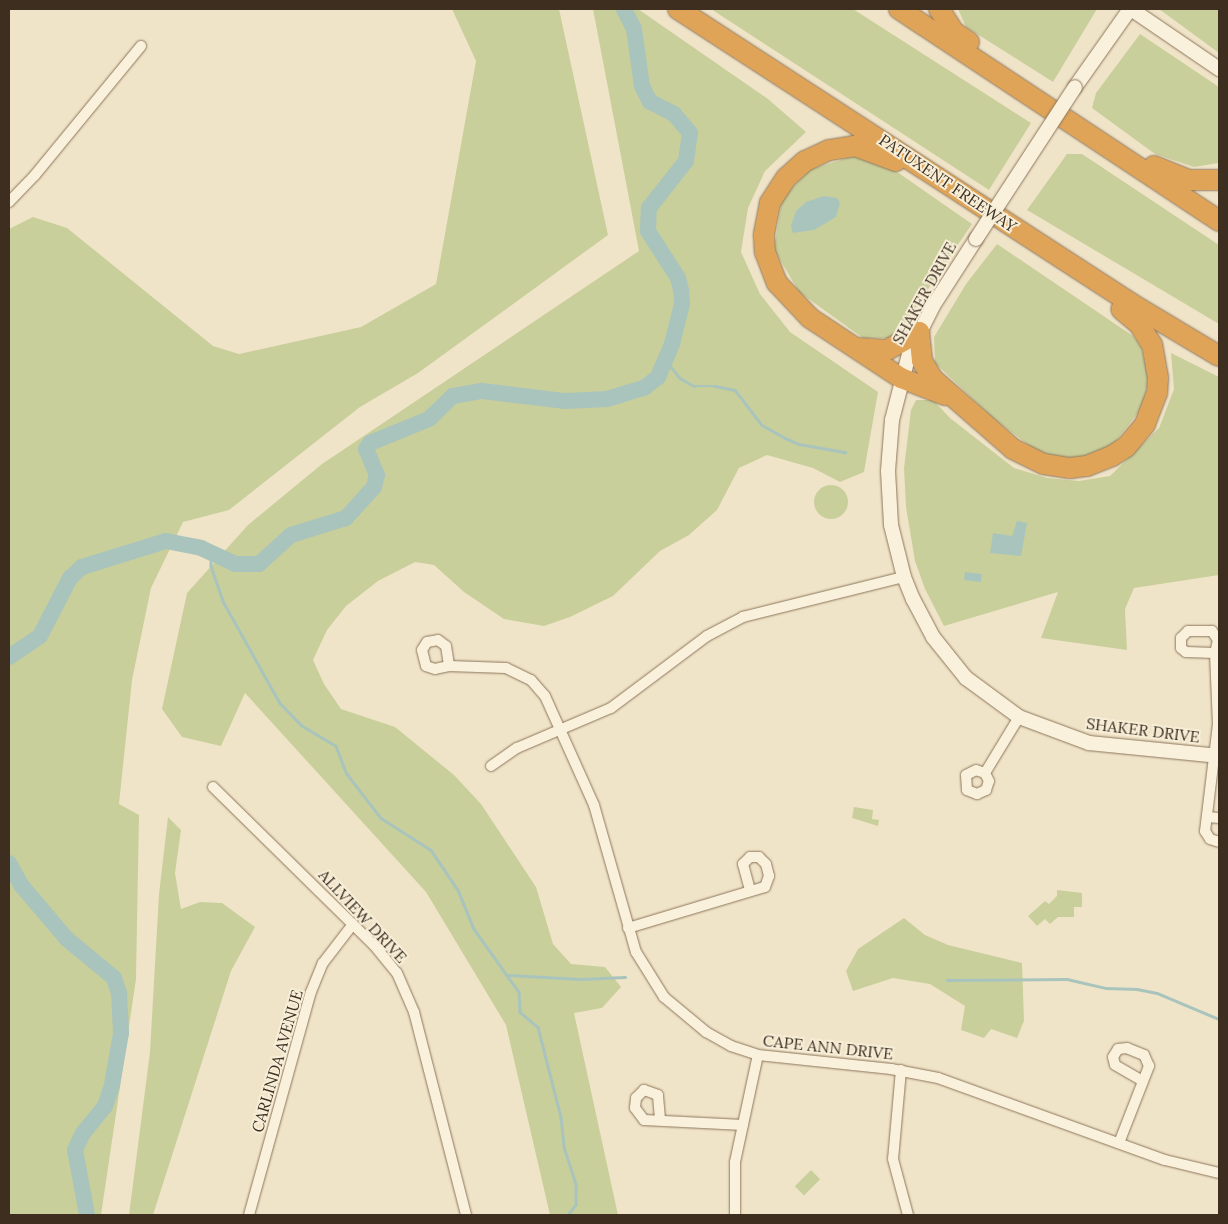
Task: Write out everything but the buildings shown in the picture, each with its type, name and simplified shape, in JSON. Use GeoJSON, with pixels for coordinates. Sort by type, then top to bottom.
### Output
{"type":"FeatureCollection","features":[{"type":"Feature","properties":{"kind":"highway","name":"PATUXENT FREEWAY"},"geometry":{"type":"LineString","coordinates":[[678,9],[1154,318],[1219,356]]}},
{"type":"Feature","properties":{"kind":"highway"},"geometry":{"type":"LineString","coordinates":[[898,9],[1219,221]]}},
{"type":"Feature","properties":{"kind":"highway"},"geometry":{"type":"LineString","coordinates":[[939,9],[954,32],[984,53],[1014,84]]}},
{"type":"Feature","properties":{"kind":"highway"},"geometry":{"type":"LineString","coordinates":[[1083,130],[1178,177],[1200,182],[1219,180]]}},
{"type":"Feature","properties":{"kind":"highway"},"geometry":{"type":"LineString","coordinates":[[957,403],[935,390],[901,378],[791,301],[770,268],[764,244],[766,218],[776,191],[786,178],[805,161],[822,152],[842,147],[866,147],[988,211]]}},
{"type":"Feature","properties":{"kind":"highway"},"geometry":{"type":"LineString","coordinates":[[857,348],[886,350],[919,332],[926,370],[957,403],[1020,454],[1057,467],[1087,466],[1112,456],[1138,434],[1149,416],[1158,378],[1156,360],[1146,333],[1127,314],[1034,239]]}},
{"type":"Feature","properties":{"kind":"street"},"geometry":{"type":"LineString","coordinates":[[1130,9],[1219,69]]}},
{"type":"Feature","properties":{"kind":"street","name":"SHAKER DRIVE"},"geometry":{"type":"LineString","coordinates":[[1130,9],[1075,87],[976,238],[919,332],[901,378],[889,444],[888,498],[904,577],[922,618],[946,655],[983,693],[1019,717],[1089,742],[1217,756]]}},
{"type":"Feature","properties":{"kind":"street"},"geometry":{"type":"LineString","coordinates":[[9,202],[35,175],[141,46]]}},
{"type":"Feature","properties":{"kind":"street"},"geometry":{"type":"LineString","coordinates":[[491,766],[517,748],[611,708],[707,636],[743,617],[904,577]]}},
{"type":"Feature","properties":{"kind":"street"},"geometry":{"type":"LineString","coordinates":[[1215,654],[1218,708],[1217,756],[1207,836],[1219,842]]}},
{"type":"Feature","properties":{"kind":"street","name":"CAPE ANN DRIVE"},"geometry":{"type":"LineString","coordinates":[[449,666],[494,665],[521,674],[531,680],[545,696],[561,728],[601,826],[628,928],[644,969],[676,1009],[718,1040],[758,1055],[901,1070],[956,1083],[1184,1166],[1219,1174]]}},
{"type":"Feature","properties":{"kind":"street"},"geometry":{"type":"LineString","coordinates":[[985,773],[1019,717]]}},
{"type":"Feature","properties":{"kind":"street","name":"ALLVIEW DRIVE"},"geometry":{"type":"LineString","coordinates":[[213,787],[386,958],[406,988],[466,1215]]}},
{"type":"Feature","properties":{"kind":"street"},"geometry":{"type":"LineString","coordinates":[[1208,816],[1219,818]]}},
{"type":"Feature","properties":{"kind":"street"},"geometry":{"type":"LineString","coordinates":[[628,928],[750,890]]}},
{"type":"Feature","properties":{"kind":"street","name":"CARLINDA AVENUE"},"geometry":{"type":"LineString","coordinates":[[250,1215],[311,992],[323,962],[353,924]]}},
{"type":"Feature","properties":{"kind":"street"},"geometry":{"type":"LineString","coordinates":[[735,1215],[734,1178],[758,1055]]}},
{"type":"Feature","properties":{"kind":"street"},"geometry":{"type":"LineString","coordinates":[[901,1070],[893,1159],[908,1215]]}},
{"type":"Feature","properties":{"kind":"street"},"geometry":{"type":"LineString","coordinates":[[1119,1143],[1141,1080]]}},
{"type":"Feature","properties":{"kind":"street"},"geometry":{"type":"LineString","coordinates":[[660,1119],[743,1125]]}},
{"type":"Feature","properties":{"kind":"green space"},"geometry":{"type":"Polygon","coordinates":[[[452,9],[559,9],[608,235],[418,373],[360,407],[229,510],[183,522],[151,588],[132,680],[119,804],[139,815],[136,979],[101,1215],[9,1215],[9,229],[33,217],[67,228],[213,346],[239,354],[361,327],[436,284],[476,61],[452,9]]]}},
{"type":"Feature","properties":{"kind":"green space"},"geometry":{"type":"Polygon","coordinates":[[[593,9],[638,9],[768,99],[806,132],[765,171],[748,208],[741,252],[760,294],[790,332],[878,392],[864,472],[840,482],[813,468],[767,455],[739,468],[717,510],[689,535],[660,551],[613,596],[570,617],[544,626],[504,619],[464,592],[434,565],[415,562],[378,581],[346,606],[327,630],[313,660],[324,684],[341,709],[395,727],[454,775],[481,804],[536,887],[553,944],[571,964],[605,967],[621,987],[602,1008],[574,1013],[618,1215],[550,1215],[506,1025],[426,892],[245,693],[221,746],[182,737],[162,709],[187,593],[248,525],[322,464],[639,251],[593,9]]]}},
{"type":"Feature","properties":{"kind":"green space"},"geometry":{"type":"Polygon","coordinates":[[[711,9],[853,9],[1031,123],[989,190],[711,9]]]}},
{"type":"Feature","properties":{"kind":"green space"},"geometry":{"type":"Polygon","coordinates":[[[958,9],[1097,9],[1053,82],[966,27],[958,9]]]}},
{"type":"Feature","properties":{"kind":"green space"},"geometry":{"type":"Polygon","coordinates":[[[1159,9],[1219,9],[1219,53],[1159,9]]]}},
{"type":"Feature","properties":{"kind":"green space"},"geometry":{"type":"Polygon","coordinates":[[[1140,34],[1219,87],[1219,163],[1194,167],[1155,154],[1092,108],[1096,93],[1140,34]]]}},
{"type":"Feature","properties":{"kind":"green space"},"geometry":{"type":"Polygon","coordinates":[[[1067,154],[1082,154],[1219,245],[1219,324],[1027,210],[1067,154]]]}},
{"type":"Feature","properties":{"kind":"green space"},"geometry":{"type":"Polygon","coordinates":[[[854,156],[877,158],[972,224],[903,326],[888,338],[863,338],[799,292],[774,249],[782,198],[811,169],[854,156]]]}},
{"type":"Feature","properties":{"kind":"green space"},"geometry":{"type":"Polygon","coordinates":[[[997,244],[1133,336],[1141,347],[1148,376],[1144,405],[1113,445],[1083,460],[1043,456],[993,418],[935,363],[934,337],[966,284],[997,244]]]}},
{"type":"Feature","properties":{"kind":"green space"},"geometry":{"type":"Polygon","coordinates":[[[1171,353],[1219,377],[1219,575],[1134,588],[1125,609],[1127,650],[1041,638],[1058,592],[944,626],[925,589],[915,561],[906,507],[904,468],[911,410],[916,400],[933,400],[950,418],[1014,468],[1047,478],[1079,481],[1110,476],[1159,428],[1174,389],[1171,353]]]}},
{"type":"Feature","properties":{"kind":"green space"},"geometry":{"type":"Polygon","coordinates":[[[831,485],[838,486],[843,490],[847,495],[847,509],[843,514],[838,518],[831,519],[824,518],[819,514],[815,509],[814,502],[815,495],[819,490],[824,486],[831,485]]]}},
{"type":"Feature","properties":{"kind":"green space"},"geometry":{"type":"Polygon","coordinates":[[[854,807],[873,810],[872,819],[879,820],[878,826],[852,818],[854,807]]]}},
{"type":"Feature","properties":{"kind":"green space"},"geometry":{"type":"Polygon","coordinates":[[[168,817],[181,830],[175,873],[181,909],[200,902],[222,903],[255,927],[231,971],[153,1215],[129,1215],[150,1052],[159,894],[168,817]]]}},
{"type":"Feature","properties":{"kind":"green space"},"geometry":{"type":"Polygon","coordinates":[[[1057,890],[1082,893],[1082,907],[1074,907],[1074,917],[1058,917],[1050,924],[1045,919],[1037,926],[1028,916],[1045,901],[1049,904],[1057,896],[1057,890]]]}},
{"type":"Feature","properties":{"kind":"green space"},"geometry":{"type":"Polygon","coordinates":[[[904,918],[925,935],[948,945],[1022,963],[1024,1021],[1017,1038],[991,1029],[984,1038],[961,1030],[965,1006],[930,984],[893,978],[853,991],[846,971],[858,949],[904,918]]]}},
{"type":"Feature","properties":{"kind":"green space"},"geometry":{"type":"Polygon","coordinates":[[[811,1170],[820,1179],[804,1195],[795,1186],[811,1170]]]}},
{"type":"Feature","properties":{"kind":"water"},"geometry":{"type":"Polygon","coordinates":[[[824,196],[837,198],[840,203],[836,217],[814,230],[793,233],[791,226],[796,211],[806,202],[824,196]]]}},
{"type":"Feature","properties":{"kind":"water"},"geometry":{"type":"Polygon","coordinates":[[[1017,521],[1027,523],[1021,556],[990,553],[993,533],[1012,536],[1017,521]]]}},
{"type":"Feature","properties":{"kind":"water"},"geometry":{"type":"Polygon","coordinates":[[[965,572],[982,574],[981,582],[964,580],[965,572]]]}},
{"type":"Feature","properties":{"kind":"waterway"},"geometry":{"type":"LineString","coordinates":[[9,657],[40,636],[70,578],[82,567],[166,541],[201,548],[235,564],[259,564],[291,535],[346,518],[374,487],[377,475],[366,449],[370,443],[429,419],[453,396],[482,391],[565,401],[607,399],[644,388],[658,377],[672,344],[682,304],[678,278],[648,231],[649,208],[686,161],[690,133],[674,114],[650,102],[642,86],[634,29],[624,9]]}},
{"type":"Feature","properties":{"kind":"waterway"},"geometry":{"type":"LineString","coordinates":[[667,362],[680,378],[694,386],[715,386],[735,390],[762,425],[785,438],[799,444],[845,452]]}},
{"type":"Feature","properties":{"kind":"waterway"},"geometry":{"type":"LineString","coordinates":[[211,552],[211,566],[224,603],[280,703],[301,725],[336,746],[347,774],[381,818],[431,850],[458,890],[474,929],[519,992],[520,1012],[538,1027],[561,1117],[564,1147],[576,1185],[576,1205],[568,1215]]}},
{"type":"Feature","properties":{"kind":"waterway"},"geometry":{"type":"LineString","coordinates":[[9,863],[21,885],[67,939],[114,978],[119,993],[121,1033],[112,1085],[105,1106],[83,1133],[75,1150],[87,1215]]}},
{"type":"Feature","properties":{"kind":"waterway"},"geometry":{"type":"LineString","coordinates":[[509,975],[580,979],[625,977]]}},
{"type":"Feature","properties":{"kind":"waterway"},"geometry":{"type":"LineString","coordinates":[[947,980],[1067,979],[1106,988],[1137,989],[1157,993],[1219,1019]]}}]}
